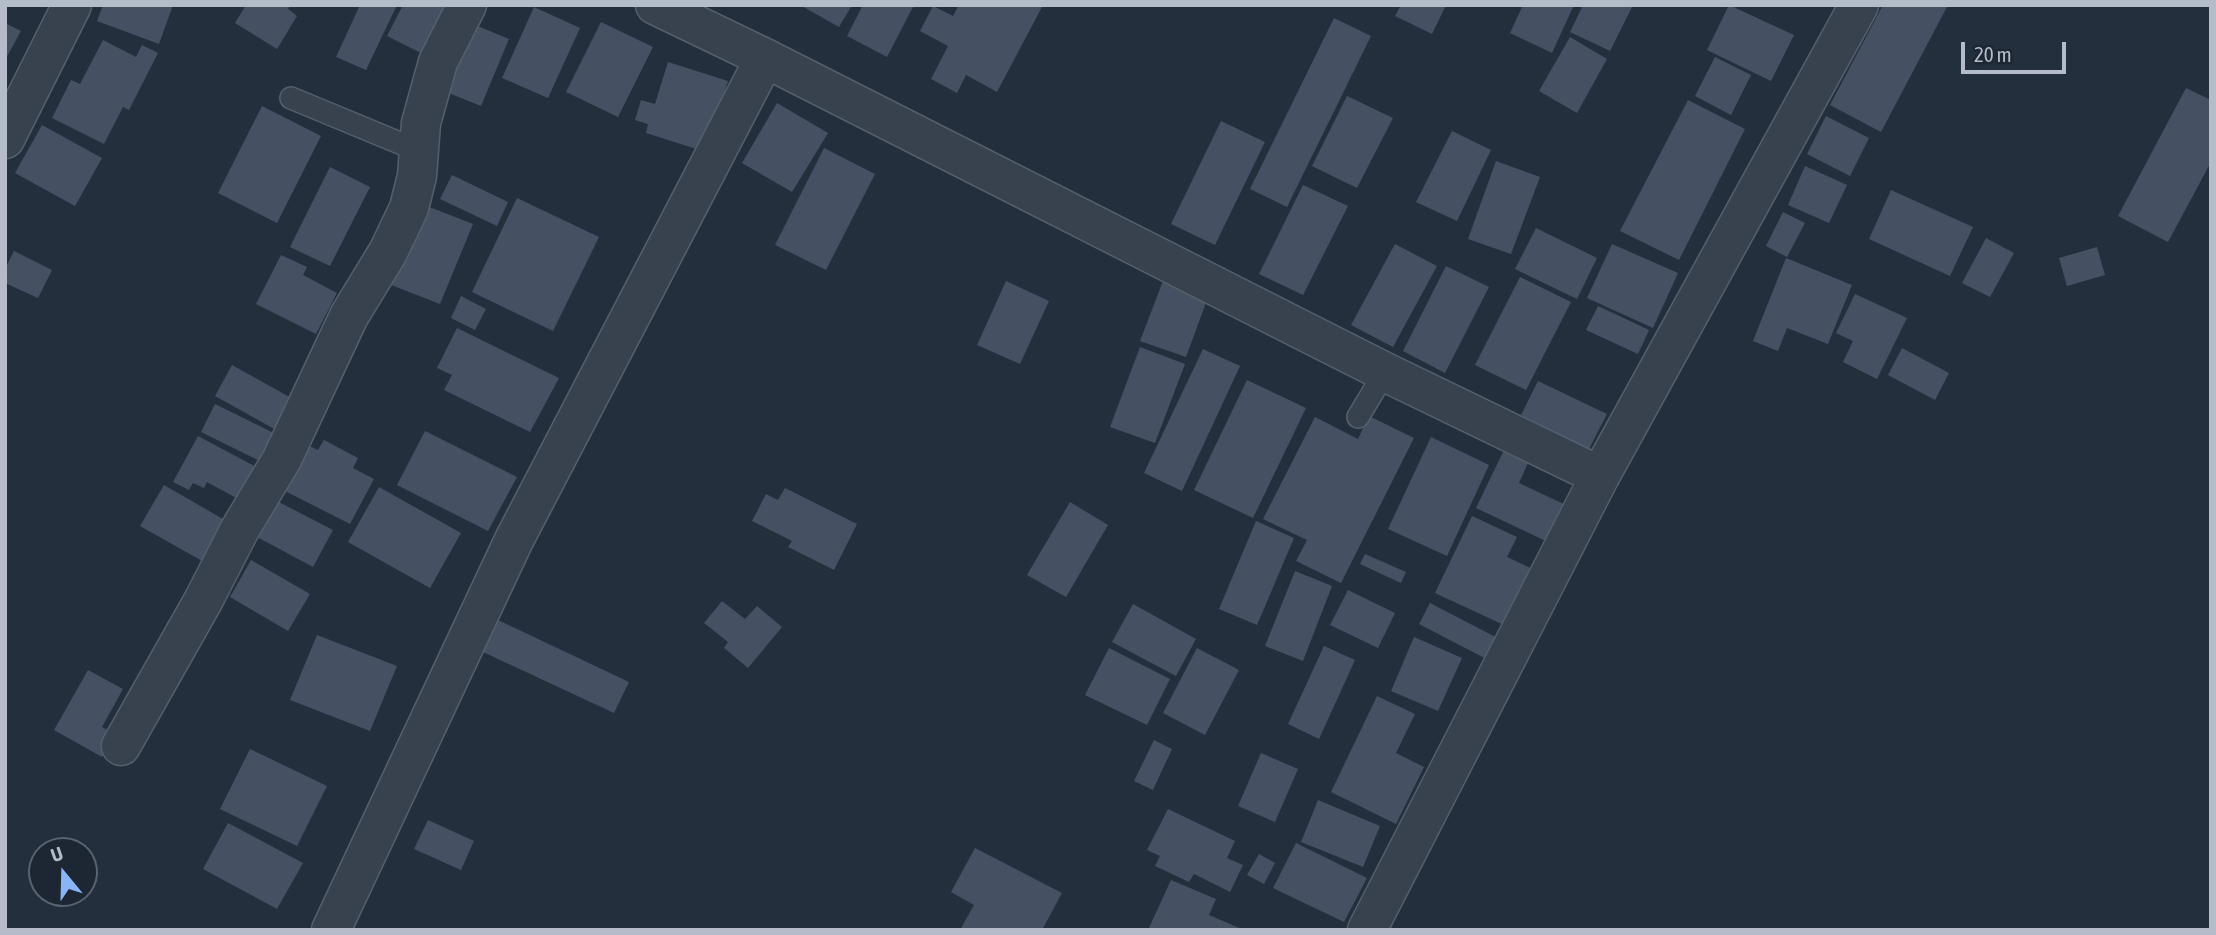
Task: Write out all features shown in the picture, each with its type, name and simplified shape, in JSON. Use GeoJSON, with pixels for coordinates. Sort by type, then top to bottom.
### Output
{"type":"FeatureCollection","features":[{"type":"Feature","properties":{"kind":"street"},"geometry":{"type":"LineString","coordinates":[[5,139],[72,5]]}},
{"type":"Feature","properties":{"kind":"street"},"geometry":{"type":"LineString","coordinates":[[121,746],[203,601],[240,529],[282,459],[349,316],[388,252],[409,208],[417,176],[421,123],[438,62],[467,5]]}},
{"type":"Feature","properties":{"kind":"street"},"geometry":{"type":"LineString","coordinates":[[655,5],[1385,372],[1600,476]]}},
{"type":"Feature","properties":{"kind":"street"},"geometry":{"type":"LineString","coordinates":[[1367,930],[1600,476],[1859,5]]}},
{"type":"Feature","properties":{"kind":"street"},"geometry":{"type":"LineString","coordinates":[[331,930],[514,540],[765,58]]}},
{"type":"Feature","properties":{"kind":"lane"},"geometry":{"type":"LineString","coordinates":[[291,98],[419,150]]}},
{"type":"Feature","properties":{"kind":"lane"},"geometry":{"type":"LineString","coordinates":[[1358,418],[1385,372]]}},
{"type":"Feature","properties":{"kind":"building"},"geometry":{"type":"Polygon","coordinates":[[[103,5],[173,5],[159,44],[97,21],[103,5]]]}},
{"type":"Feature","properties":{"kind":"building"},"geometry":{"type":"Polygon","coordinates":[[[246,5],[290,5],[288,9],[297,16],[277,49],[235,23],[246,5]]]}},
{"type":"Feature","properties":{"kind":"building"},"geometry":{"type":"Polygon","coordinates":[[[360,5],[397,5],[366,70],[336,57],[360,5]]]}},
{"type":"Feature","properties":{"kind":"building"},"geometry":{"type":"Polygon","coordinates":[[[403,5],[455,5],[429,57],[387,36],[403,5]]]}},
{"type":"Feature","properties":{"kind":"building"},"geometry":{"type":"Polygon","coordinates":[[[800,5],[852,5],[839,27],[800,5]]]}},
{"type":"Feature","properties":{"kind":"building"},"geometry":{"type":"Polygon","coordinates":[[[863,5],[914,5],[887,57],[847,36],[863,5]]]}},
{"type":"Feature","properties":{"kind":"building"},"geometry":{"type":"Polygon","coordinates":[[[959,5],[1043,5],[997,92],[966,75],[957,93],[931,79],[948,46],[920,31],[933,6],[953,16],[959,5]]]}},
{"type":"Feature","properties":{"kind":"building"},"geometry":{"type":"Polygon","coordinates":[[[1401,5],[1446,5],[1432,34],[1395,16],[1401,5]]]}},
{"type":"Feature","properties":{"kind":"building"},"geometry":{"type":"Polygon","coordinates":[[[1523,5],[1574,5],[1552,53],[1510,33],[1523,5]]]}},
{"type":"Feature","properties":{"kind":"building"},"geometry":{"type":"Polygon","coordinates":[[[1583,5],[1633,5],[1610,51],[1570,32],[1583,5]]]}},
{"type":"Feature","properties":{"kind":"building"},"geometry":{"type":"Polygon","coordinates":[[[1729,5],[1794,35],[1771,81],[1707,50],[1729,5]]]}},
{"type":"Feature","properties":{"kind":"building"},"geometry":{"type":"Polygon","coordinates":[[[1883,5],[1948,5],[1881,132],[1830,105],[1883,5]]]}},
{"type":"Feature","properties":{"kind":"building"},"geometry":{"type":"Polygon","coordinates":[[[534,7],[580,28],[548,98],[502,78],[534,7]]]}},
{"type":"Feature","properties":{"kind":"building"},"geometry":{"type":"Polygon","coordinates":[[[1334,18],[1371,36],[1287,207],[1250,189],[1334,18]]]}},
{"type":"Feature","properties":{"kind":"building"},"geometry":{"type":"Polygon","coordinates":[[[468,22],[509,39],[481,106],[441,90],[468,22]]]}},
{"type":"Feature","properties":{"kind":"building"},"geometry":{"type":"Polygon","coordinates":[[[601,22],[653,47],[618,117],[566,92],[601,22]]]}},
{"type":"Feature","properties":{"kind":"building"},"geometry":{"type":"Polygon","coordinates":[[[5,23],[21,31],[5,60],[5,23]]]}},
{"type":"Feature","properties":{"kind":"building"},"geometry":{"type":"Polygon","coordinates":[[[1570,37],[1607,59],[1577,113],[1539,91],[1570,37]]]}},
{"type":"Feature","properties":{"kind":"building"},"geometry":{"type":"Polygon","coordinates":[[[103,40],[136,57],[142,45],[158,53],[129,110],[123,107],[104,144],[52,118],[71,80],[80,84],[103,40]]]}},
{"type":"Feature","properties":{"kind":"building"},"geometry":{"type":"Polygon","coordinates":[[[1715,57],[1751,75],[1731,115],[1695,96],[1715,57]]]}},
{"type":"Feature","properties":{"kind":"building"},"geometry":{"type":"Polygon","coordinates":[[[668,62],[728,81],[706,152],[646,133],[648,124],[635,120],[641,100],[655,104],[668,62]]]}},
{"type":"Feature","properties":{"kind":"building"},"geometry":{"type":"Polygon","coordinates":[[[2186,88],[2211,100],[2211,162],[2168,242],[2118,216],[2186,88]]]}},
{"type":"Feature","properties":{"kind":"building"},"geometry":{"type":"Polygon","coordinates":[[[1347,96],[1393,118],[1357,188],[1312,166],[1347,96]]]}},
{"type":"Feature","properties":{"kind":"building"},"geometry":{"type":"Polygon","coordinates":[[[1688,100],[1745,129],[1679,260],[1620,231],[1688,100]]]}},
{"type":"Feature","properties":{"kind":"building"},"geometry":{"type":"Polygon","coordinates":[[[777,103],[828,133],[792,192],[742,163],[777,103]]]}},
{"type":"Feature","properties":{"kind":"building"},"geometry":{"type":"Polygon","coordinates":[[[262,106],[321,136],[277,223],[218,193],[262,106]]]}},
{"type":"Feature","properties":{"kind":"building"},"geometry":{"type":"Polygon","coordinates":[[[1826,116],[1869,138],[1850,176],[1807,154],[1826,116]]]}},
{"type":"Feature","properties":{"kind":"building"},"geometry":{"type":"Polygon","coordinates":[[[1221,121],[1265,142],[1215,245],[1171,224],[1221,121]]]}},
{"type":"Feature","properties":{"kind":"building"},"geometry":{"type":"Polygon","coordinates":[[[42,125],[102,158],[75,206],[15,173],[42,125]]]}},
{"type":"Feature","properties":{"kind":"building"},"geometry":{"type":"Polygon","coordinates":[[[1452,131],[1491,150],[1457,221],[1416,202],[1452,131]]]}},
{"type":"Feature","properties":{"kind":"building"},"geometry":{"type":"Polygon","coordinates":[[[824,148],[875,174],[826,270],[775,245],[824,148]]]}},
{"type":"Feature","properties":{"kind":"building"},"geometry":{"type":"Polygon","coordinates":[[[1496,161],[1540,177],[1511,254],[1468,239],[1496,161]]]}},
{"type":"Feature","properties":{"kind":"building"},"geometry":{"type":"Polygon","coordinates":[[[1805,166],[1847,185],[1829,223],[1788,205],[1805,166]]]}},
{"type":"Feature","properties":{"kind":"building"},"geometry":{"type":"Polygon","coordinates":[[[330,167],[370,187],[330,266],[290,247],[330,167]]]}},
{"type":"Feature","properties":{"kind":"building"},"geometry":{"type":"Polygon","coordinates":[[[452,175],[508,202],[497,226],[440,199],[452,175]]]}},
{"type":"Feature","properties":{"kind":"building"},"geometry":{"type":"Polygon","coordinates":[[[1303,185],[1348,206],[1303,295],[1259,274],[1303,185]]]}},
{"type":"Feature","properties":{"kind":"building"},"geometry":{"type":"Polygon","coordinates":[[[1891,190],[1973,227],[1950,276],[1869,239],[1891,190]]]}},
{"type":"Feature","properties":{"kind":"building"},"geometry":{"type":"Polygon","coordinates":[[[517,198],[599,237],[553,331],[472,292],[517,198]]]}},
{"type":"Feature","properties":{"kind":"building"},"geometry":{"type":"Polygon","coordinates":[[[419,203],[473,224],[440,304],[386,283],[419,203]]]}},
{"type":"Feature","properties":{"kind":"building"},"geometry":{"type":"Polygon","coordinates":[[[1783,212],[1805,223],[1787,257],[1766,246],[1783,212]]]}},
{"type":"Feature","properties":{"kind":"building"},"geometry":{"type":"Polygon","coordinates":[[[1536,228],[1597,258],[1577,299],[1515,269],[1536,228]]]}},
{"type":"Feature","properties":{"kind":"building"},"geometry":{"type":"Polygon","coordinates":[[[1986,238],[2014,253],[1990,297],[1962,283],[1986,238]]]}},
{"type":"Feature","properties":{"kind":"building"},"geometry":{"type":"Polygon","coordinates":[[[1395,244],[1437,266],[1393,347],[1351,325],[1395,244]]]}},
{"type":"Feature","properties":{"kind":"building"},"geometry":{"type":"Polygon","coordinates":[[[1612,244],[1678,273],[1653,328],[1587,298],[1612,244]]]}},
{"type":"Feature","properties":{"kind":"building"},"geometry":{"type":"Polygon","coordinates":[[[2097,247],[2105,275],[2067,286],[2059,258],[2097,247]]]}},
{"type":"Feature","properties":{"kind":"building"},"geometry":{"type":"Polygon","coordinates":[[[14,251],[52,270],[38,298],[5,283],[5,269],[14,251]]]}},
{"type":"Feature","properties":{"kind":"building"},"geometry":{"type":"Polygon","coordinates":[[[281,255],[307,267],[303,275],[337,293],[316,334],[256,304],[281,255]]]}},
{"type":"Feature","properties":{"kind":"building"},"geometry":{"type":"Polygon","coordinates":[[[1786,258],[1852,285],[1828,344],[1787,328],[1778,351],[1753,341],[1786,258]]]}},
{"type":"Feature","properties":{"kind":"building"},"geometry":{"type":"Polygon","coordinates":[[[1446,266],[1489,287],[1445,373],[1403,351],[1446,266]]]}},
{"type":"Feature","properties":{"kind":"building"},"geometry":{"type":"Polygon","coordinates":[[[1166,273],[1211,289],[1186,357],[1140,341],[1166,273]]]}},
{"type":"Feature","properties":{"kind":"building"},"geometry":{"type":"Polygon","coordinates":[[[1520,277],[1571,302],[1526,390],[1475,365],[1520,277]]]}},
{"type":"Feature","properties":{"kind":"building"},"geometry":{"type":"Polygon","coordinates":[[[1006,281],[1049,301],[1020,364],[977,345],[1006,281]]]}},
{"type":"Feature","properties":{"kind":"building"},"geometry":{"type":"Polygon","coordinates":[[[1855,294],[1907,318],[1877,379],[1843,362],[1853,341],[1836,333],[1855,294]]]}},
{"type":"Feature","properties":{"kind":"building"},"geometry":{"type":"Polygon","coordinates":[[[461,296],[486,309],[475,330],[451,318],[461,296]]]}},
{"type":"Feature","properties":{"kind":"building"},"geometry":{"type":"Polygon","coordinates":[[[1598,306],[1649,330],[1638,354],[1586,330],[1598,306]]]}},
{"type":"Feature","properties":{"kind":"building"},"geometry":{"type":"Polygon","coordinates":[[[457,328],[559,378],[530,432],[444,390],[452,375],[437,368],[457,328]]]}},
{"type":"Feature","properties":{"kind":"building"},"geometry":{"type":"Polygon","coordinates":[[[1140,347],[1185,364],[1155,443],[1110,427],[1140,347]]]}},
{"type":"Feature","properties":{"kind":"building"},"geometry":{"type":"Polygon","coordinates":[[[1902,348],[1949,373],[1935,400],[1888,375],[1902,348]]]}},
{"type":"Feature","properties":{"kind":"building"},"geometry":{"type":"Polygon","coordinates":[[[1203,349],[1240,366],[1182,491],[1144,473],[1203,349]]]}},
{"type":"Feature","properties":{"kind":"building"},"geometry":{"type":"Polygon","coordinates":[[[232,365],[295,400],[278,431],[215,396],[232,365]]]}},
{"type":"Feature","properties":{"kind":"building"},"geometry":{"type":"Polygon","coordinates":[[[1247,380],[1306,408],[1253,518],[1194,490],[1247,380]]]}},
{"type":"Feature","properties":{"kind":"building"},"geometry":{"type":"Polygon","coordinates":[[[1538,381],[1607,414],[1589,449],[1521,415],[1538,381]]]}},
{"type":"Feature","properties":{"kind":"building"},"geometry":{"type":"Polygon","coordinates":[[[215,404],[284,438],[270,466],[201,432],[215,404]]]}},
{"type":"Feature","properties":{"kind":"building"},"geometry":{"type":"Polygon","coordinates":[[[1369,416],[1414,438],[1341,583],[1296,561],[1307,540],[1263,519],[1315,417],[1358,439],[1369,416]]]}},
{"type":"Feature","properties":{"kind":"building"},"geometry":{"type":"Polygon","coordinates":[[[425,431],[517,477],[488,531],[397,485],[425,431]]]}},
{"type":"Feature","properties":{"kind":"building"},"geometry":{"type":"Polygon","coordinates":[[[198,436],[258,468],[240,500],[207,482],[204,488],[193,483],[189,490],[173,482],[198,436]]]}},
{"type":"Feature","properties":{"kind":"building"},"geometry":{"type":"Polygon","coordinates":[[[1431,437],[1489,465],[1447,556],[1388,529],[1431,437]]]}},
{"type":"Feature","properties":{"kind":"building"},"geometry":{"type":"Polygon","coordinates":[[[324,440],[358,458],[353,468],[374,479],[350,524],[283,490],[307,445],[318,450],[324,440]]]}},
{"type":"Feature","properties":{"kind":"building"},"geometry":{"type":"Polygon","coordinates":[[[1503,452],[1528,463],[1519,483],[1568,506],[1550,543],[1476,508],[1503,452]]]}},
{"type":"Feature","properties":{"kind":"building"},"geometry":{"type":"Polygon","coordinates":[[[164,485],[228,522],[204,562],[140,526],[164,485]]]}},
{"type":"Feature","properties":{"kind":"building"},"geometry":{"type":"Polygon","coordinates":[[[379,487],[461,533],[430,588],[348,542],[379,487]]]}},
{"type":"Feature","properties":{"kind":"building"},"geometry":{"type":"Polygon","coordinates":[[[785,488],[857,524],[834,570],[788,547],[792,541],[752,521],[766,494],[778,500],[785,488]]]}},
{"type":"Feature","properties":{"kind":"building"},"geometry":{"type":"Polygon","coordinates":[[[277,501],[333,530],[313,567],[257,537],[277,501]]]}},
{"type":"Feature","properties":{"kind":"building"},"geometry":{"type":"Polygon","coordinates":[[[1070,502],[1108,525],[1066,597],[1027,575],[1070,502]]]}},
{"type":"Feature","properties":{"kind":"building"},"geometry":{"type":"Polygon","coordinates":[[[1472,516],[1517,537],[1507,557],[1533,569],[1506,626],[1435,593],[1472,516]]]}},
{"type":"Feature","properties":{"kind":"building"},"geometry":{"type":"Polygon","coordinates":[[[1256,521],[1294,538],[1257,625],[1219,609],[1256,521]]]}},
{"type":"Feature","properties":{"kind":"building"},"geometry":{"type":"Polygon","coordinates":[[[1365,554],[1406,572],[1401,583],[1360,564],[1365,554]]]}},
{"type":"Feature","properties":{"kind":"building"},"geometry":{"type":"Polygon","coordinates":[[[251,560],[310,594],[288,631],[230,597],[251,560]]]}},
{"type":"Feature","properties":{"kind":"building"},"geometry":{"type":"Polygon","coordinates":[[[1295,571],[1332,586],[1303,661],[1265,646],[1295,571]]]}},
{"type":"Feature","properties":{"kind":"building"},"geometry":{"type":"Polygon","coordinates":[[[1348,590],[1395,613],[1378,648],[1330,625],[1348,590]]]}},
{"type":"Feature","properties":{"kind":"building"},"geometry":{"type":"Polygon","coordinates":[[[722,601],[745,619],[757,606],[782,627],[748,668],[724,648],[728,642],[704,623],[722,601]]]}},
{"type":"Feature","properties":{"kind":"building"},"geometry":{"type":"Polygon","coordinates":[[[1430,603],[1507,643],[1496,664],[1419,624],[1430,603]]]}},
{"type":"Feature","properties":{"kind":"building"},"geometry":{"type":"Polygon","coordinates":[[[1133,604],[1196,639],[1176,676],[1112,642],[1133,604]]]}},
{"type":"Feature","properties":{"kind":"building"},"geometry":{"type":"Polygon","coordinates":[[[498,620],[629,682],[614,713],[483,652],[498,620]]]}},
{"type":"Feature","properties":{"kind":"building"},"geometry":{"type":"Polygon","coordinates":[[[317,635],[397,666],[370,731],[290,700],[317,635]]]}},
{"type":"Feature","properties":{"kind":"building"},"geometry":{"type":"Polygon","coordinates":[[[1414,637],[1462,658],[1438,711],[1391,691],[1414,637]]]}},
{"type":"Feature","properties":{"kind":"building"},"geometry":{"type":"Polygon","coordinates":[[[1324,646],[1355,660],[1319,739],[1288,724],[1324,646]]]}},
{"type":"Feature","properties":{"kind":"building"},"geometry":{"type":"Polygon","coordinates":[[[1109,648],[1170,679],[1147,725],[1085,695],[1109,648]]]}},
{"type":"Feature","properties":{"kind":"building"},"geometry":{"type":"Polygon","coordinates":[[[1197,648],[1239,670],[1205,735],[1163,713],[1197,648]]]}},
{"type":"Feature","properties":{"kind":"building"},"geometry":{"type":"Polygon","coordinates":[[[88,670],[123,689],[102,727],[115,734],[102,757],[54,730],[88,670]]]}},
{"type":"Feature","properties":{"kind":"building"},"geometry":{"type":"Polygon","coordinates":[[[1377,696],[1415,714],[1396,753],[1424,767],[1396,824],[1331,792],[1377,696]]]}},
{"type":"Feature","properties":{"kind":"building"},"geometry":{"type":"Polygon","coordinates":[[[1154,740],[1172,749],[1153,790],[1134,781],[1154,740]]]}},
{"type":"Feature","properties":{"kind":"building"},"geometry":{"type":"Polygon","coordinates":[[[250,749],[327,786],[297,846],[220,809],[250,749]]]}},
{"type":"Feature","properties":{"kind":"building"},"geometry":{"type":"Polygon","coordinates":[[[1261,753],[1298,769],[1275,822],[1238,806],[1261,753]]]}},
{"type":"Feature","properties":{"kind":"building"},"geometry":{"type":"Polygon","coordinates":[[[1318,800],[1380,826],[1363,867],[1301,842],[1318,800]]]}},
{"type":"Feature","properties":{"kind":"building"},"geometry":{"type":"Polygon","coordinates":[[[1168,809],[1235,841],[1227,858],[1243,865],[1230,892],[1194,874],[1189,882],[1155,866],[1160,856],[1147,850],[1168,809]]]}},
{"type":"Feature","properties":{"kind":"building"},"geometry":{"type":"Polygon","coordinates":[[[428,820],[474,841],[461,870],[414,849],[428,820]]]}},
{"type":"Feature","properties":{"kind":"building"},"geometry":{"type":"Polygon","coordinates":[[[228,823],[303,863],[277,909],[203,869],[228,823]]]}},
{"type":"Feature","properties":{"kind":"building"},"geometry":{"type":"Polygon","coordinates":[[[1296,843],[1367,878],[1344,922],[1273,888],[1296,843]]]}},
{"type":"Feature","properties":{"kind":"building"},"geometry":{"type":"Polygon","coordinates":[[[975,848],[1062,893],[1042,930],[960,930],[974,905],[951,892],[975,848]]]}},
{"type":"Feature","properties":{"kind":"building"},"geometry":{"type":"Polygon","coordinates":[[[1259,854],[1275,863],[1264,884],[1247,875],[1259,854]]]}},
{"type":"Feature","properties":{"kind":"building"},"geometry":{"type":"Polygon","coordinates":[[[1171,880],[1216,899],[1209,915],[1244,930],[1148,930],[1171,880]]]}}]}
